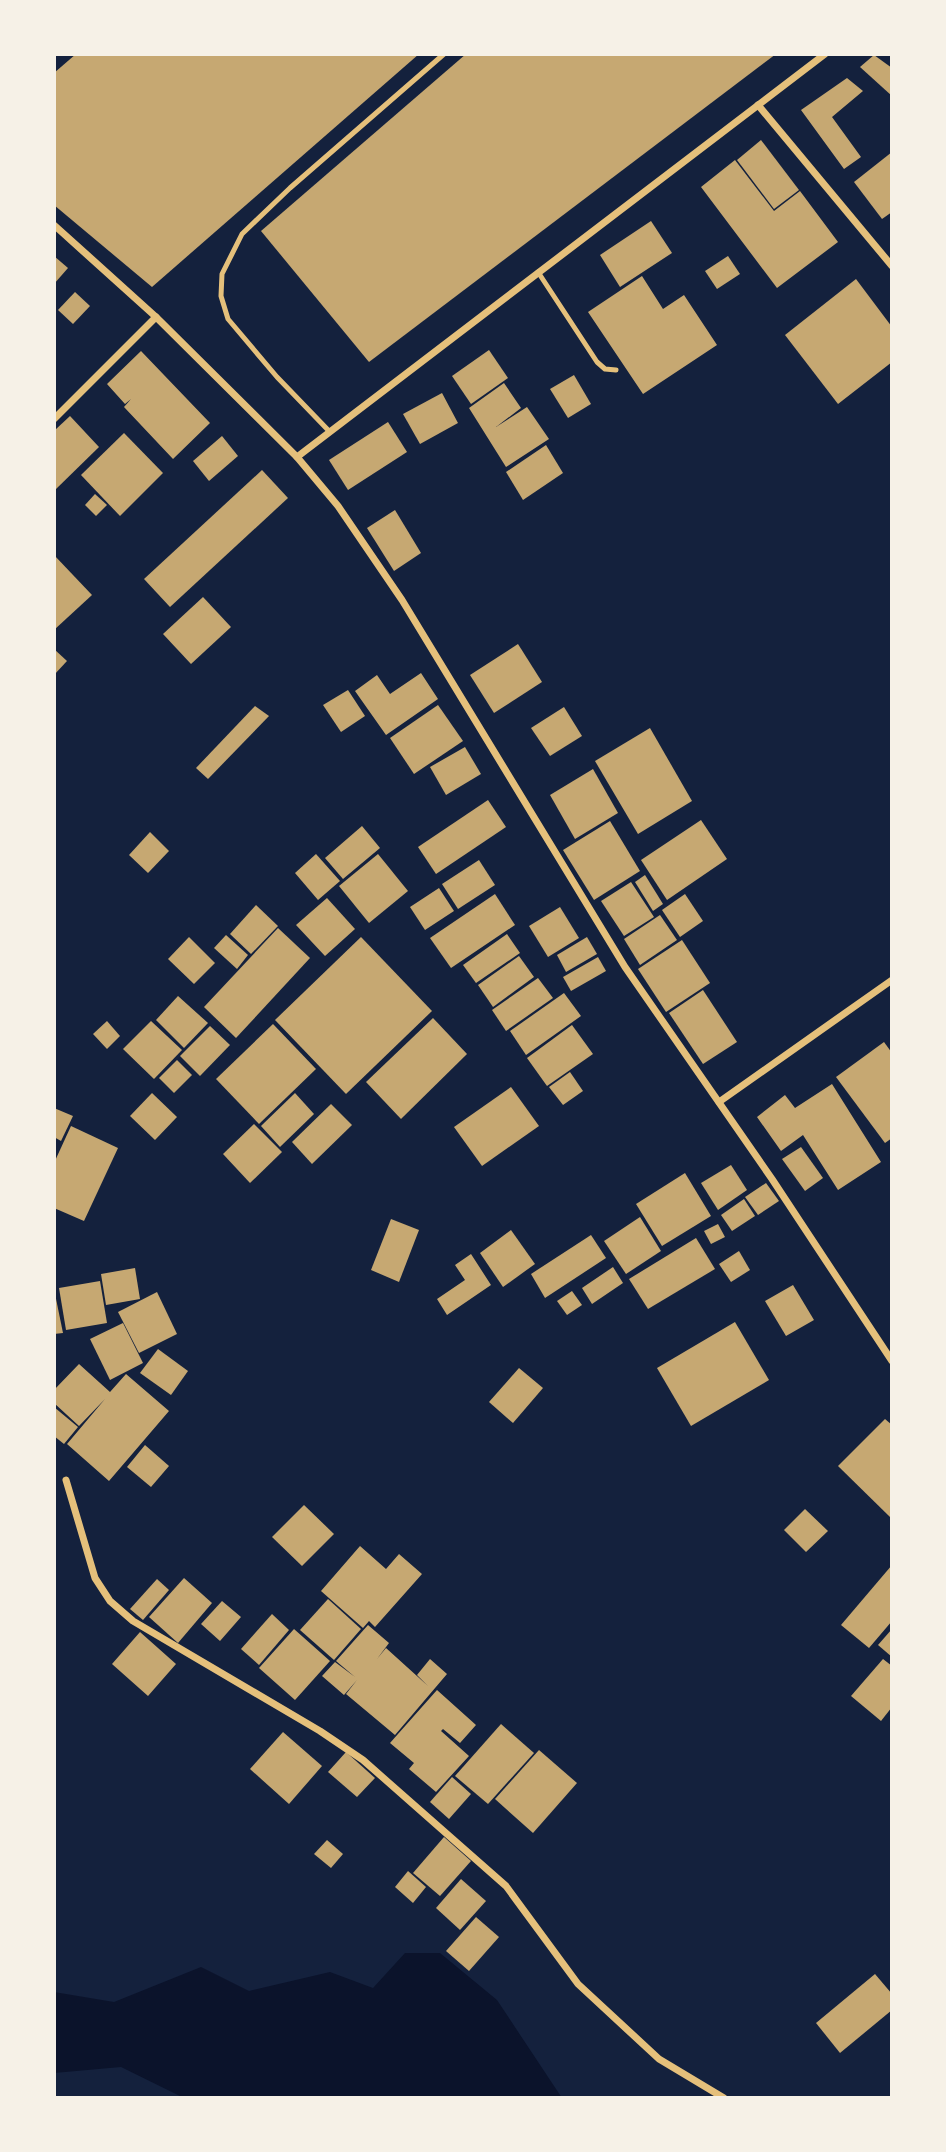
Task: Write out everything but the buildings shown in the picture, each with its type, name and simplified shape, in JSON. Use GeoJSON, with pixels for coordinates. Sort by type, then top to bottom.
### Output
{"type":"FeatureCollection","features":[{"type":"Feature","properties":{"kind":"street"},"geometry":{"type":"LineString","coordinates":[[297,457],[825,54]]}},
{"type":"Feature","properties":{"kind":"street"},"geometry":{"type":"LineString","coordinates":[[758,105],[892,266]]}},
{"type":"Feature","properties":{"kind":"street"},"geometry":{"type":"LineString","coordinates":[[54,225],[156,317],[297,457],[338,506],[402,600],[625,967],[892,1361]]}},
{"type":"Feature","properties":{"kind":"street"},"geometry":{"type":"LineString","coordinates":[[54,419],[156,317]]}},
{"type":"Feature","properties":{"kind":"street"},"geometry":{"type":"LineString","coordinates":[[719,1102],[892,980]]}},
{"type":"Feature","properties":{"kind":"street"},"geometry":{"type":"LineString","coordinates":[[66,1480],[95,1578],[110,1601],[133,1621],[308,1724],[363,1760],[506,1886],[578,1984],[659,2059],[724,2098]]}},
{"type":"Feature","properties":{"kind":"lane"},"geometry":{"type":"LineString","coordinates":[[329,431],[277,377],[228,319],[221,296],[222,274],[242,234],[290,187],[444,54]]}},
{"type":"Feature","properties":{"kind":"lane"},"geometry":{"type":"LineString","coordinates":[[538,272],[597,362],[606,369],[617,370]]}},
{"type":"Feature","properties":{"kind":"water"},"geometry":{"type":"Polygon","coordinates":[[[405,1953],[440,1953],[497,2000],[562,2098],[184,2098],[121,2067],[54,2073],[54,1992],[114,2002],[201,1967],[249,1991],[330,1972],[373,1988],[405,1953]]]}}]}
